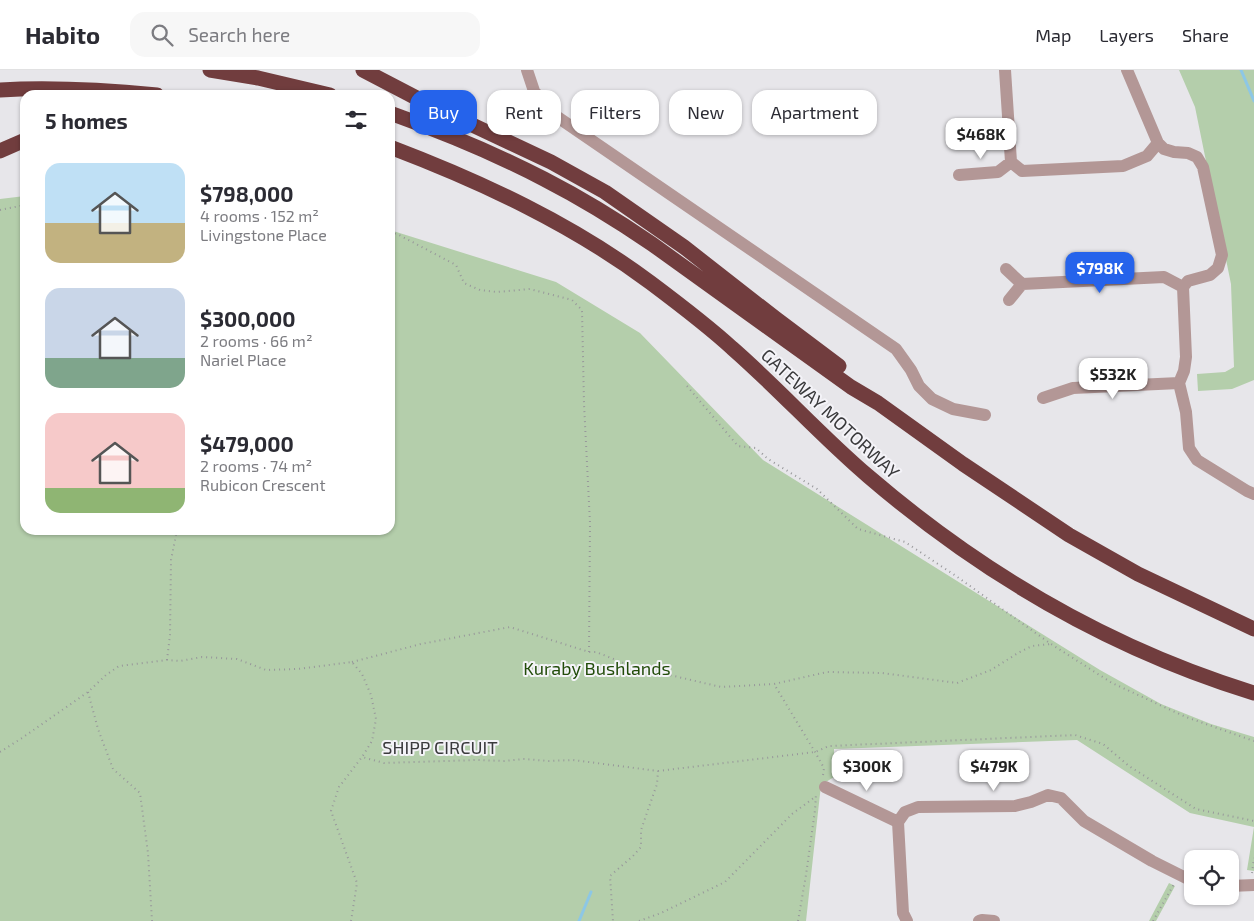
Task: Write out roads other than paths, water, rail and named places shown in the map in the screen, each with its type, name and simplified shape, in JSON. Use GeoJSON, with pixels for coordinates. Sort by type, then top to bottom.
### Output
{"type":"FeatureCollection","features":[{"type":"Feature","properties":{"kind":"highway"},"geometry":{"type":"LineString","coordinates":[[210,70],[258,78],[309,90]]}},
{"type":"Feature","properties":{"kind":"highway"},"geometry":{"type":"LineString","coordinates":[[363,70],[551,162],[605,192],[684,247],[852,375],[878,403]]}},
{"type":"Feature","properties":{"kind":"highway"},"geometry":{"type":"LineString","coordinates":[[0,90],[74,90]]}},
{"type":"Feature","properties":{"kind":"highway","name":"GATEWAY MOTORWAY"},"geometry":{"type":"LineString","coordinates":[[395,115],[508,160],[583,200],[652,244],[851,387],[878,403],[963,464],[1069,535],[1138,574],[1254,629]]}},
{"type":"Feature","properties":{"kind":"highway"},"geometry":{"type":"LineString","coordinates":[[0,151],[20,142]]}},
{"type":"Feature","properties":{"kind":"highway","name":"GATEWAY MOTORWAY"},"geometry":{"type":"LineString","coordinates":[[395,149],[464,176],[534,210],[573,232],[650,282],[731,347],[866,475],[942,536],[1028,592],[1113,638],[1198,674],[1254,693]]}},
{"type":"Feature","properties":{"kind":"street"},"geometry":{"type":"LineString","coordinates":[[527,70],[534,91],[553,114],[896,349],[911,370],[919,386],[932,399],[953,409],[984,415]]}},
{"type":"Feature","properties":{"kind":"street"},"geometry":{"type":"LineString","coordinates":[[1005,70],[1011,162],[1022,171],[1123,166],[1147,156],[1158,143]]}},
{"type":"Feature","properties":{"kind":"street"},"geometry":{"type":"LineString","coordinates":[[1127,70],[1158,143],[1164,149],[1188,153],[1197,157],[1203,167],[1222,256],[1218,268],[1210,275],[1188,282],[1183,288],[1186,358],[1184,371],[1179,383],[1186,412],[1189,448],[1197,460],[1254,494]]}},
{"type":"Feature","properties":{"kind":"street"},"geometry":{"type":"LineString","coordinates":[[959,175],[998,172],[1011,162]]}},
{"type":"Feature","properties":{"kind":"street"},"geometry":{"type":"LineString","coordinates":[[1006,269],[1022,284],[1164,277],[1183,288]]}},
{"type":"Feature","properties":{"kind":"street"},"geometry":{"type":"LineString","coordinates":[[1009,300],[1022,284]]}},
{"type":"Feature","properties":{"kind":"street"},"geometry":{"type":"LineString","coordinates":[[1043,398],[1074,388],[1179,383]]}},
{"type":"Feature","properties":{"kind":"street"},"geometry":{"type":"LineString","coordinates":[[825,787],[898,822]]}},
{"type":"Feature","properties":{"kind":"street"},"geometry":{"type":"LineString","coordinates":[[907,921],[903,912],[898,822],[905,812],[918,807],[1016,806],[1048,795],[1061,798],[1084,821],[1150,860],[1184,877]]}},
{"type":"Feature","properties":{"kind":"street"},"geometry":{"type":"LineString","coordinates":[[1239,886],[1252,885]]}},
{"type":"Feature","properties":{"kind":"street"},"geometry":{"type":"LineString","coordinates":[[980,921],[994,921]]}},
{"type":"Feature","properties":{"kind":"waterway"},"geometry":{"type":"LineString","coordinates":[[1241,70],[1254,101]]}},
{"type":"Feature","properties":{"kind":"waterway"},"geometry":{"type":"LineString","coordinates":[[579,921],[591,892]]}},
{"type":"Feature","properties":{"kind":"park label","name":"Kuraby Bushlands"},"geometry":{"type":"Point","coordinates":[597,669]}}]}
